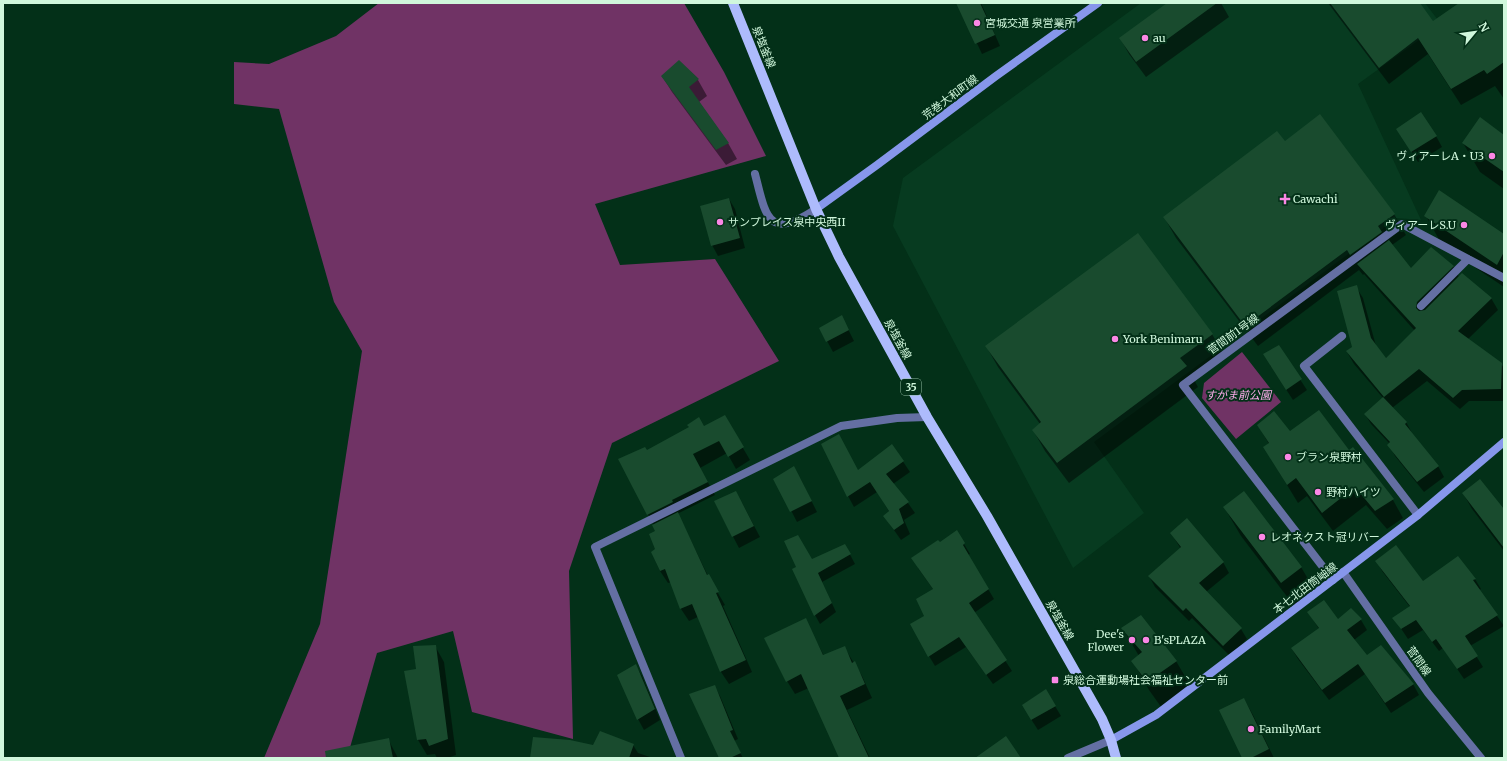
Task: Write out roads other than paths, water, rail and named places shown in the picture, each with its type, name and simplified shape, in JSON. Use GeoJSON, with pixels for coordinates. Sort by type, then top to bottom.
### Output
{"type":"FeatureCollection","features":[{"type":"Feature","properties":{"kind":"main road","name":"泉塩釜線"},"geometry":{"type":"LineString","coordinates":[[733,3],[816,209],[840,257],[927,417],[987,516],[1102,719],[1111,740],[1116,758]]}},
{"type":"Feature","properties":{"kind":"street","name":"荒巻大和町線"},"geometry":{"type":"LineString","coordinates":[[816,209],[996,76],[1098,3]]}},
{"type":"Feature","properties":{"kind":"street"},"geometry":{"type":"LineString","coordinates":[[755,174],[762,203],[770,219],[778,225],[787,224],[802,219],[816,209]]}},
{"type":"Feature","properties":{"kind":"street","name":"菅間前1号線"},"geometry":{"type":"LineString","coordinates":[[1333,580],[1183,385],[1402,224],[1504,278]]}},
{"type":"Feature","properties":{"kind":"street"},"geometry":{"type":"LineString","coordinates":[[1421,306],[1468,259]]}},
{"type":"Feature","properties":{"kind":"street"},"geometry":{"type":"LineString","coordinates":[[1342,336],[1304,366],[1418,515]]}},
{"type":"Feature","properties":{"kind":"street"},"geometry":{"type":"LineString","coordinates":[[681,758],[595,547],[841,426],[897,418],[927,417]]}},
{"type":"Feature","properties":{"kind":"street","name":"本七北田筒岫線"},"geometry":{"type":"LineString","coordinates":[[1111,740],[1156,715],[1418,515],[1504,442]]}},
{"type":"Feature","properties":{"kind":"street","name":"菅間線"},"geometry":{"type":"LineString","coordinates":[[1343,572],[1428,693],[1481,758]]}},
{"type":"Feature","properties":{"kind":"street"},"geometry":{"type":"LineString","coordinates":[[1068,758],[1111,740]]}},
{"type":"Feature","properties":{"kind":"place","name":"宮城交通 泉営業所"},"geometry":{"type":"Point","coordinates":[977,23]}},
{"type":"Feature","properties":{"kind":"place","name":"au"},"geometry":{"type":"Point","coordinates":[1145,38]}},
{"type":"Feature","properties":{"kind":"place","name":"ヴィアーレA・U3"},"geometry":{"type":"Point","coordinates":[1492,156]}},
{"type":"Feature","properties":{"kind":"place","name":"Cawachi"},"geometry":{"type":"Point","coordinates":[1285,199]}},
{"type":"Feature","properties":{"kind":"place","name":"サンプレイス泉中央西II"},"geometry":{"type":"Point","coordinates":[720,222]}},
{"type":"Feature","properties":{"kind":"place","name":"ヴィアーレS.U"},"geometry":{"type":"Point","coordinates":[1464,225]}},
{"type":"Feature","properties":{"kind":"place","name":"York Benimaru"},"geometry":{"type":"Point","coordinates":[1115,339]}},
{"type":"Feature","properties":{"kind":"place","name":"ブラン泉野村"},"geometry":{"type":"Point","coordinates":[1288,457]}},
{"type":"Feature","properties":{"kind":"place","name":"野村ハイツ"},"geometry":{"type":"Point","coordinates":[1318,492]}},
{"type":"Feature","properties":{"kind":"place","name":"レオネクスト冠リバー"},"geometry":{"type":"Point","coordinates":[1262,537]}},
{"type":"Feature","properties":{"kind":"place","name":"Dee's Flower"},"geometry":{"type":"Point","coordinates":[1132,640]}},
{"type":"Feature","properties":{"kind":"place","name":"B'sPLAZA"},"geometry":{"type":"Point","coordinates":[1146,640]}},
{"type":"Feature","properties":{"kind":"place","name":"泉総合運動場社会福祉センター前"},"geometry":{"type":"Point","coordinates":[1055,680]}},
{"type":"Feature","properties":{"kind":"place","name":"FamilyMart"},"geometry":{"type":"Point","coordinates":[1251,729]}},
{"type":"Feature","properties":{"kind":"park label","name":"すがま前公園"},"geometry":{"type":"Point","coordinates":[1238,395]}}]}
